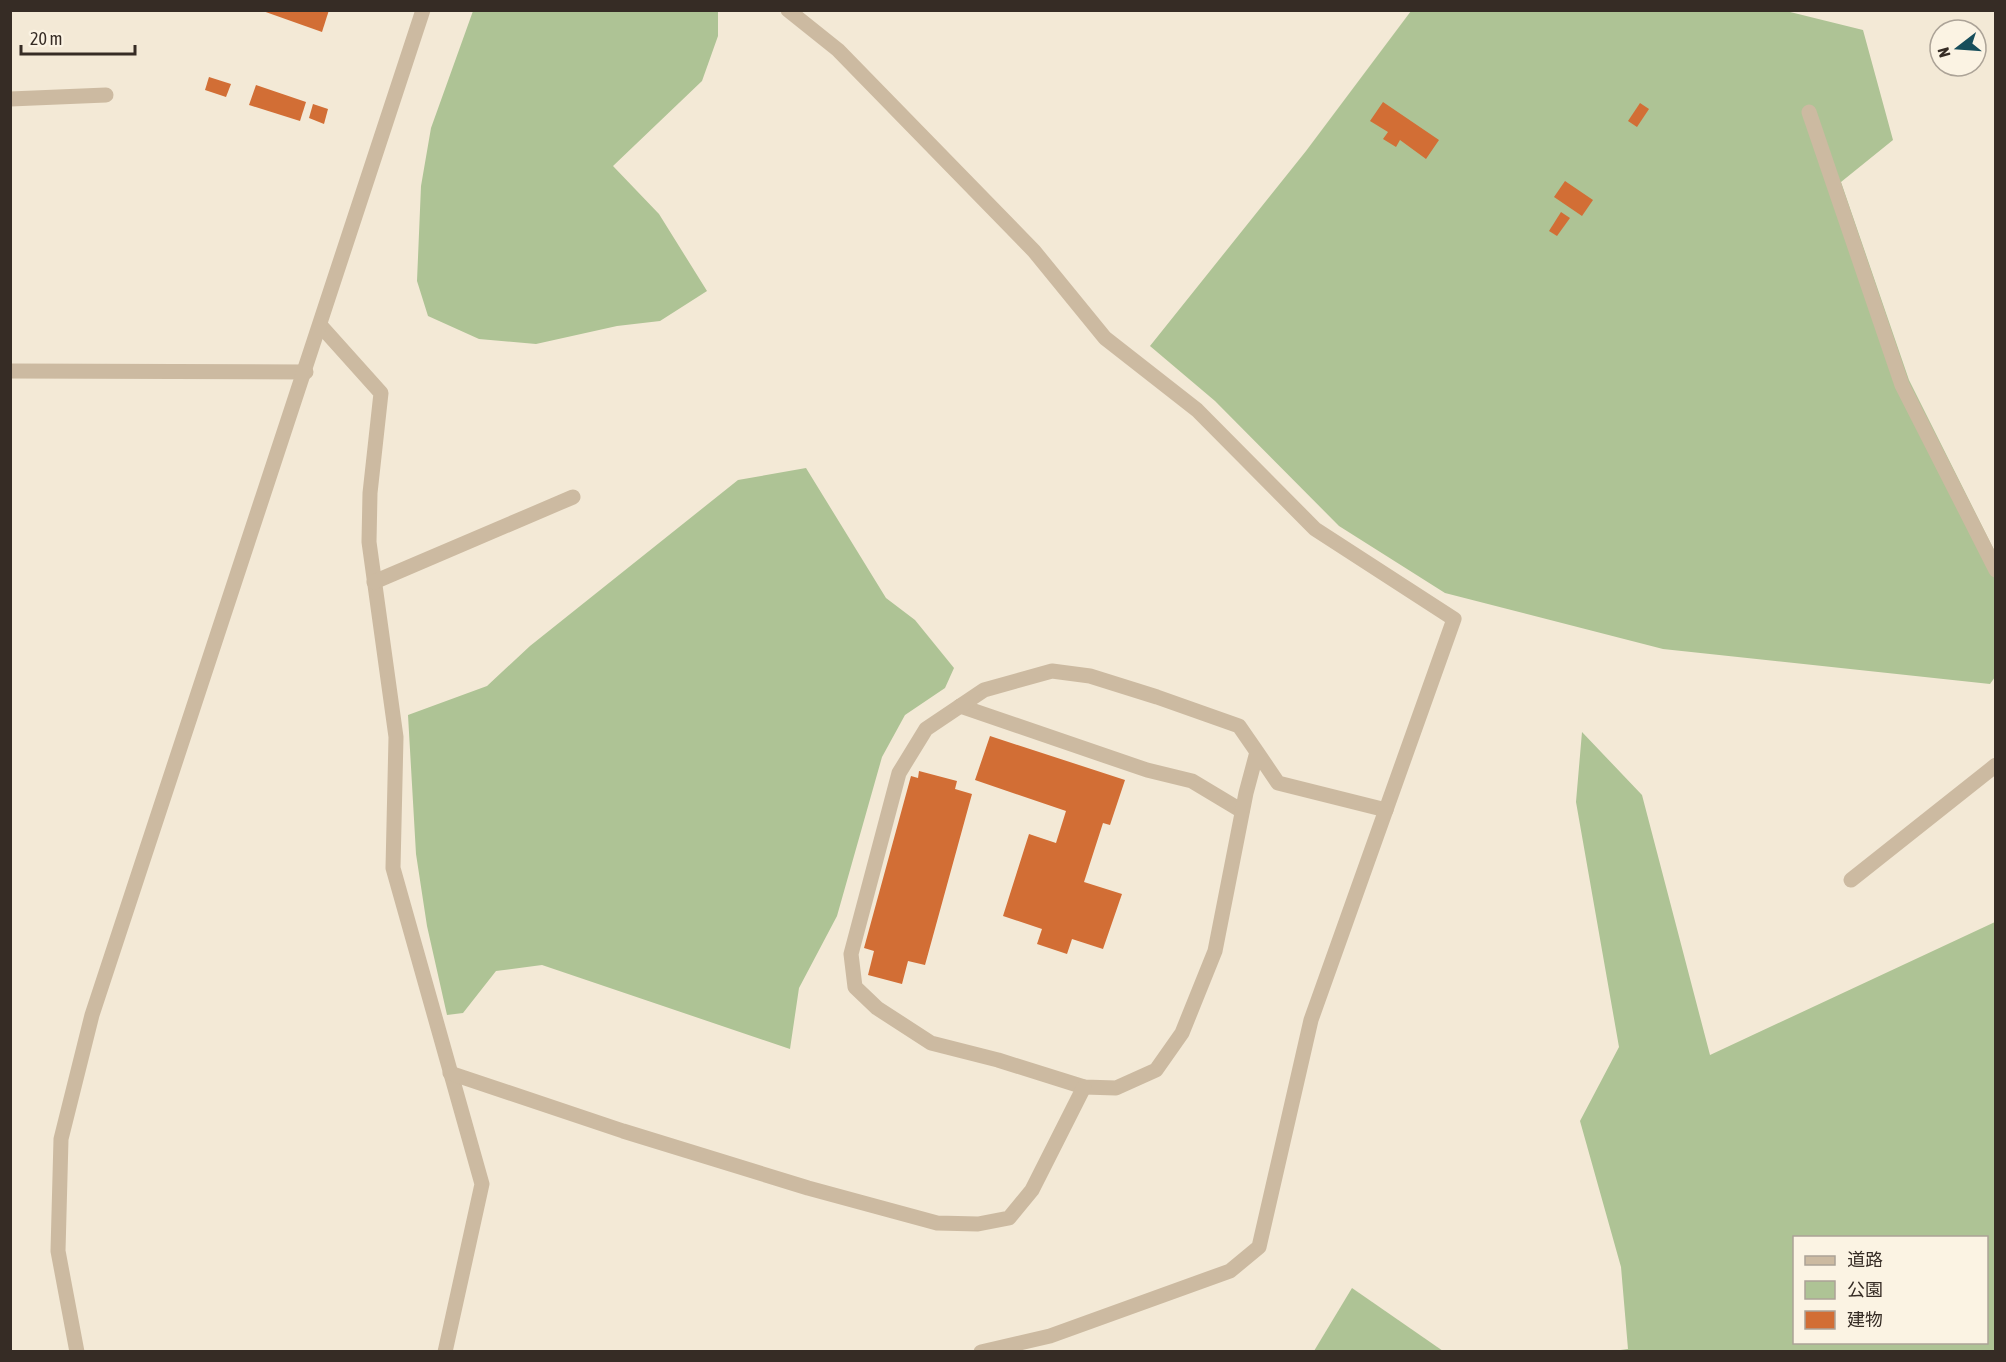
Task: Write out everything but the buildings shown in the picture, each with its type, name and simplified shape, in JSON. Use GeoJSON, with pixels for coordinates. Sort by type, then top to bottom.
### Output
{"type":"FeatureCollection","features":[{"type":"Feature","properties":{"kind":"street"},"geometry":{"type":"LineString","coordinates":[[78,1352],[58,1251],[62,1139],[96,1004],[306,372],[423,10]]}},
{"type":"Feature","properties":{"kind":"street"},"geometry":{"type":"LineString","coordinates":[[788,10],[838,50],[1034,251],[1104,338],[1197,410],[1315,529],[1454,619],[1311,1020],[1259,1247],[1230,1271],[1050,1336],[981,1352]]}},
{"type":"Feature","properties":{"kind":"street"},"geometry":{"type":"LineString","coordinates":[[10,99],[106,95]]}},
{"type":"Feature","properties":{"kind":"street"},"geometry":{"type":"LineString","coordinates":[[1809,112],[1902,385],[1995,570]]}},
{"type":"Feature","properties":{"kind":"street"},"geometry":{"type":"LineString","coordinates":[[320,325],[381,393],[370,493],[369,542],[396,737],[393,868],[482,1184],[445,1352]]}},
{"type":"Feature","properties":{"kind":"street"},"geometry":{"type":"LineString","coordinates":[[10,371],[306,372]]}},
{"type":"Feature","properties":{"kind":"street"},"geometry":{"type":"LineString","coordinates":[[374,582],[573,497]]}},
{"type":"Feature","properties":{"kind":"street"},"geometry":{"type":"LineString","coordinates":[[1257,752],[1242,812],[1215,951],[1182,1033],[1156,1070],[1116,1089],[1084,1087],[998,1060],[931,1043],[877,1008],[855,987],[851,954],[898,772],[926,729],[984,690],[1052,671],[1090,676],[1239,726],[1257,752],[1278,783],[1386,810]]}},
{"type":"Feature","properties":{"kind":"street"},"geometry":{"type":"LineString","coordinates":[[960,706],[1147,770],[1192,781],[1242,812]]}},
{"type":"Feature","properties":{"kind":"street"},"geometry":{"type":"LineString","coordinates":[[1851,880],[1995,765]]}},
{"type":"Feature","properties":{"kind":"street"},"geometry":{"type":"LineString","coordinates":[[450,1073],[623,1131],[808,1188],[937,1223],[978,1224],[1009,1218],[1032,1190],[1084,1087]]}},
{"type":"Feature","properties":{"kind":"green space"},"geometry":{"type":"Polygon","coordinates":[[[1782,10],[1863,30],[1893,140],[1841,182],[1909,380],[1995,552],[1995,677],[1990,684],[1663,649],[1445,593],[1339,526],[1215,401],[1150,346],[1306,151],[1411,11],[1782,10]]]}},
{"type":"Feature","properties":{"kind":"green space"},"geometry":{"type":"Polygon","coordinates":[[[473,11],[718,11],[718,36],[702,81],[613,166],[659,214],[707,291],[660,321],[617,326],[536,344],[479,339],[428,316],[417,281],[421,186],[431,128],[473,11]]]}},
{"type":"Feature","properties":{"kind":"green space"},"geometry":{"type":"Polygon","coordinates":[[[806,468],[886,598],[915,620],[954,668],[945,688],[905,715],[882,757],[837,916],[799,988],[790,1049],[542,965],[496,971],[463,1013],[447,1015],[427,926],[416,854],[408,715],[487,686],[530,646],[738,480],[806,468]]]}},
{"type":"Feature","properties":{"kind":"green space"},"geometry":{"type":"Polygon","coordinates":[[[1582,732],[1642,795],[1710,1055],[1995,922],[1995,1351],[1613,1351],[1628,1349],[1621,1267],[1580,1121],[1619,1047],[1576,802],[1582,732]]]}},
{"type":"Feature","properties":{"kind":"green space"},"geometry":{"type":"Polygon","coordinates":[[[1352,1288],[1443,1351],[1314,1351],[1352,1288]]]}}]}
